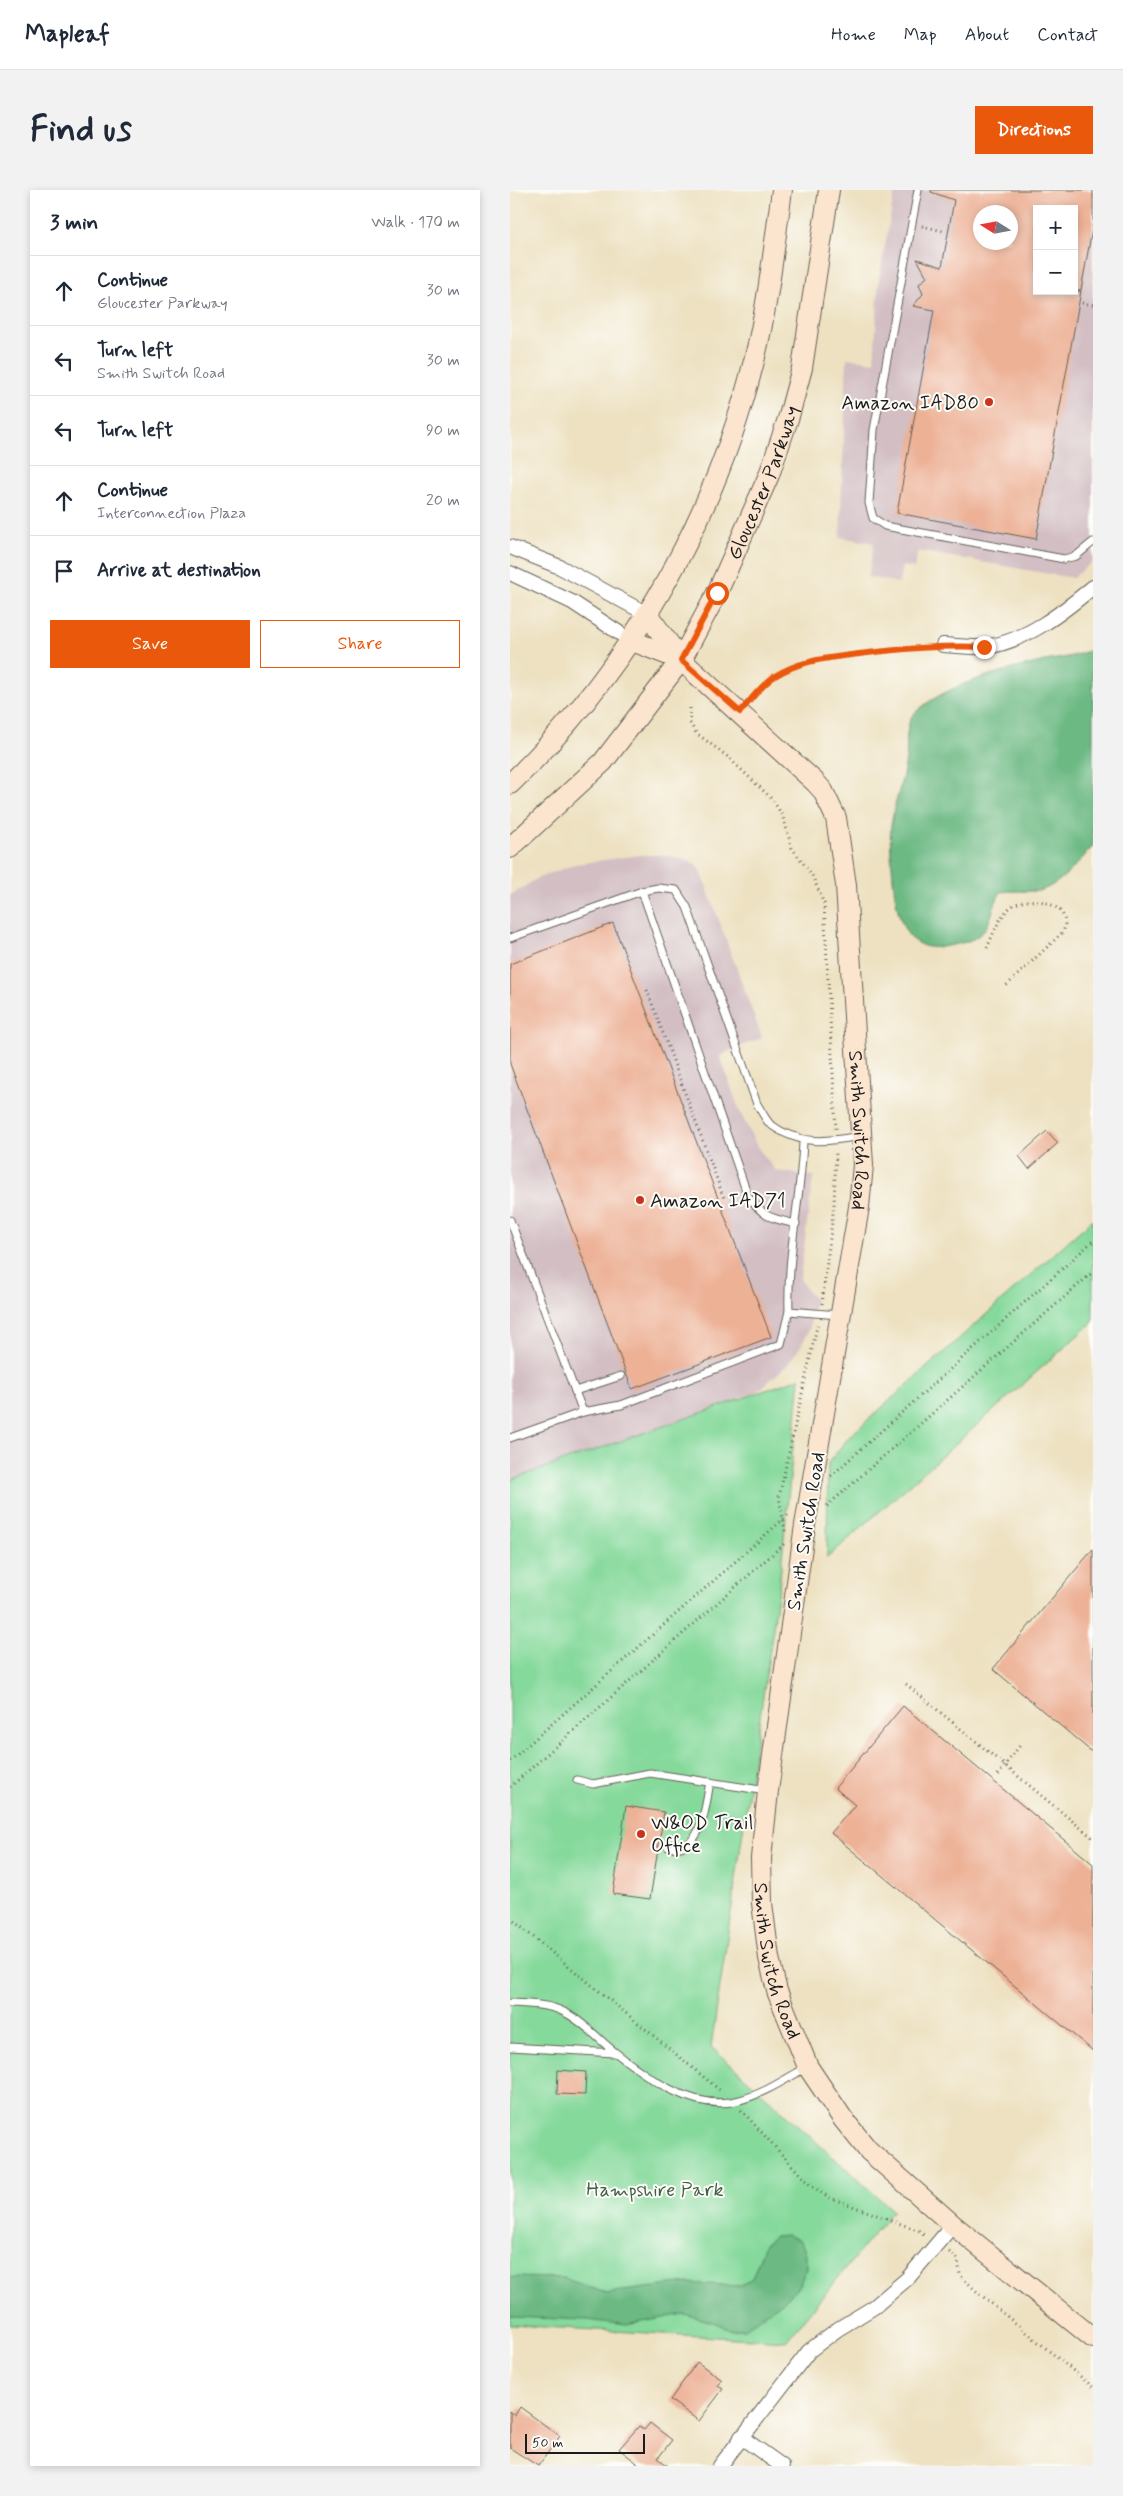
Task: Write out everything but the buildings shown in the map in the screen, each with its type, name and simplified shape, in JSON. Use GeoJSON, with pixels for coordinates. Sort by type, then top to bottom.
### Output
{"type":"FeatureCollection","features":[{"type":"Feature","properties":{"kind":"street"},"geometry":{"type":"LineString","coordinates":[[510,784],[586,703],[630,640],[685,548],[708,499],[741,410],[754,360],[767,293],[782,190]]}},
{"type":"Feature","properties":{"kind":"street","name":"Gloucester Parkway"},"geometry":{"type":"LineString","coordinates":[[510,848],[603,762],[681,660],[717,593],[748,526],[769,474],[789,416],[805,350],[829,190]]}},
{"type":"Feature","properties":{"kind":"street"},"geometry":{"type":"LineString","coordinates":[[510,547],[560,567],[647,614]]}},
{"type":"Feature","properties":{"kind":"street"},"geometry":{"type":"LineString","coordinates":[[510,573],[572,602],[630,640]]}},
{"type":"Feature","properties":{"kind":"street"},"geometry":{"type":"LineString","coordinates":[[943,645],[984,647],[1008,642],[1063,612],[1093,587]]}},
{"type":"Feature","properties":{"kind":"street","name":"Smith Switch Road"},"geometry":{"type":"LineString","coordinates":[[647,614],[681,660],[740,712],[823,791],[836,818],[846,885],[862,1136],[860,1207],[805,1526],[768,1791],[761,1858],[762,1903],[769,1958],[777,1991],[808,2067],[843,2119],[868,2150],[953,2225],[1093,2338]]}},
{"type":"Feature","properties":{"kind":"street","name":"Smith Switch Road"},"geometry":{"type":"LineString","coordinates":[[630,640],[681,660]]}},
{"type":"Feature","properties":{"kind":"street"},"geometry":{"type":"LineString","coordinates":[[720,2466],[809,2351],[838,2329],[874,2307],[908,2278],[938,2245],[953,2225]]}},
{"type":"Feature","properties":{"kind":"street"},"geometry":{"type":"LineString","coordinates":[[741,2437],[782,2466]]}},
{"type":"Feature","properties":{"kind":"lane"},"geometry":{"type":"LineString","coordinates":[[918,190],[874,430],[869,503],[874,518],[886,526],[1064,559],[1076,556],[1093,542]]}},
{"type":"Feature","properties":{"kind":"lane"},"geometry":{"type":"LineString","coordinates":[[510,938],[642,892],[658,888],[676,890],[687,907],[758,1104],[769,1123],[803,1141],[836,1141],[862,1136]]}},
{"type":"Feature","properties":{"kind":"lane"},"geometry":{"type":"LineString","coordinates":[[642,892],[748,1196],[759,1212],[769,1218],[796,1224]]}},
{"type":"Feature","properties":{"kind":"lane"},"geometry":{"type":"LineString","coordinates":[[510,1438],[583,1412],[621,1405],[781,1344],[789,1311],[788,1282],[802,1176],[803,1141]]}},
{"type":"Feature","properties":{"kind":"lane"},"geometry":{"type":"LineString","coordinates":[[510,1220],[583,1412]]}},
{"type":"Feature","properties":{"kind":"lane"},"geometry":{"type":"LineString","coordinates":[[789,1311],[841,1316]]}},
{"type":"Feature","properties":{"kind":"lane"},"geometry":{"type":"LineString","coordinates":[[575,1390],[621,1376]]}},
{"type":"Feature","properties":{"kind":"lane"},"geometry":{"type":"LineString","coordinates":[[578,1780],[594,1784],[650,1773],[768,1791]]}},
{"type":"Feature","properties":{"kind":"lane"},"geometry":{"type":"LineString","coordinates":[[668,1847],[676,1848],[692,1842],[700,1829],[710,1782]]}},
{"type":"Feature","properties":{"kind":"lane"},"geometry":{"type":"LineString","coordinates":[[510,2003],[541,2006],[564,2012],[580,2021],[616,2053],[656,2081],[689,2098],[708,2102],[734,2102],[760,2094],[808,2067]]}},
{"type":"Feature","properties":{"kind":"lane"},"geometry":{"type":"LineString","coordinates":[[510,2047],[616,2053]]}},
{"type":"Feature","properties":{"kind":"path"},"geometry":{"type":"LineString","coordinates":[[912,224],[943,231]]}},
{"type":"Feature","properties":{"kind":"path"},"geometry":{"type":"LineString","coordinates":[[1082,303],[1093,305]]}},
{"type":"Feature","properties":{"kind":"path"},"geometry":{"type":"LineString","coordinates":[[740,712],[766,682],[780,673],[805,662],[943,645]]}},
{"type":"Feature","properties":{"kind":"path"},"geometry":{"type":"LineString","coordinates":[[690,708],[690,723],[696,733],[734,762],[773,800],[783,817],[792,848],[812,875],[824,904],[836,1141],[834,1205],[821,1314],[807,1366],[779,1497],[787,1542]]}},
{"type":"Feature","properties":{"kind":"path"},"geometry":{"type":"LineString","coordinates":[[987,948],[1006,912],[1015,904],[1026,901],[1043,902],[1056,907],[1064,915],[1066,923],[1064,932],[1006,986]]}},
{"type":"Feature","properties":{"kind":"path"},"geometry":{"type":"LineString","coordinates":[[647,990],[725,1201]]}},
{"type":"Feature","properties":{"kind":"path"},"geometry":{"type":"LineString","coordinates":[[906,1684],[1093,1838]]}},
{"type":"Feature","properties":{"kind":"path"},"geometry":{"type":"LineString","coordinates":[[998,1775],[1020,1744]]}},
{"type":"Feature","properties":{"kind":"path"},"geometry":{"type":"LineString","coordinates":[[510,1918],[537,1938],[734,2102],[810,2185],[828,2197],[920,2231],[958,2259],[960,2275],[974,2290],[1093,2387]]}},
{"type":"Feature","properties":{"kind":"shaded area"},"geometry":{"type":"Polygon","coordinates":[[[895,190],[1093,190],[1093,561],[1073,578],[918,551],[914,568],[902,566],[899,583],[868,577],[874,543],[840,537],[847,358],[874,362],[879,280],[895,190]]]}},
{"type":"Feature","properties":{"kind":"shaded area"},"geometry":{"type":"Polygon","coordinates":[[[640,855],[665,855],[686,860],[696,865],[702,874],[762,1038],[737,1047],[720,1056],[740,1112],[758,1148],[776,1171],[813,1176],[800,1278],[806,1290],[815,1299],[809,1330],[801,1346],[787,1365],[757,1392],[510,1480],[510,896],[536,879],[575,864],[640,855]]]}},
{"type":"Feature","properties":{"kind":"green space"},"geometry":{"type":"Polygon","coordinates":[[[1093,649],[1093,846],[1067,874],[1052,886],[1036,891],[1001,892],[987,926],[976,937],[947,946],[932,947],[920,944],[911,938],[900,917],[893,879],[890,845],[892,817],[903,776],[910,720],[918,710],[931,700],[962,685],[995,674],[1093,649]]]}},
{"type":"Feature","properties":{"kind":"green space"},"geometry":{"type":"Polygon","coordinates":[[[1093,1219],[1093,1322],[827,1558],[828,1463],[850,1436],[1093,1219]]]}},
{"type":"Feature","properties":{"kind":"green space","name":"Hampshire Park"},"geometry":{"type":"Polygon","coordinates":[[[800,1378],[779,1588],[711,2047],[893,2211],[786,2341],[510,2325],[510,1480],[800,1378]]]}},
{"type":"Feature","properties":{"kind":"green space"},"geometry":{"type":"Polygon","coordinates":[[[787,2235],[801,2241],[806,2254],[806,2270],[799,2285],[785,2300],[744,2329],[730,2330],[716,2323],[684,2314],[627,2325],[587,2320],[510,2317],[510,2277],[563,2278],[606,2293],[688,2283],[740,2286],[752,2278],[765,2244],[774,2236],[787,2235]]]}},
{"type":"Feature","properties":{"kind":"place","name":"Amazon IAD80"},"geometry":{"type":"Point","coordinates":[989,402]}},
{"type":"Feature","properties":{"kind":"place","name":"Amazon IAD71"},"geometry":{"type":"Point","coordinates":[640,1200]}},
{"type":"Feature","properties":{"kind":"place","name":"W&OD Trail Office"},"geometry":{"type":"Point","coordinates":[641,1834]}},
{"type":"Feature","properties":{"kind":"route"},"geometry":{"type":"LineString","coordinates":[[717,593],[681,660],[740,712],[766,682],[793,666],[805,662],[943,645],[984,647]]}}]}
